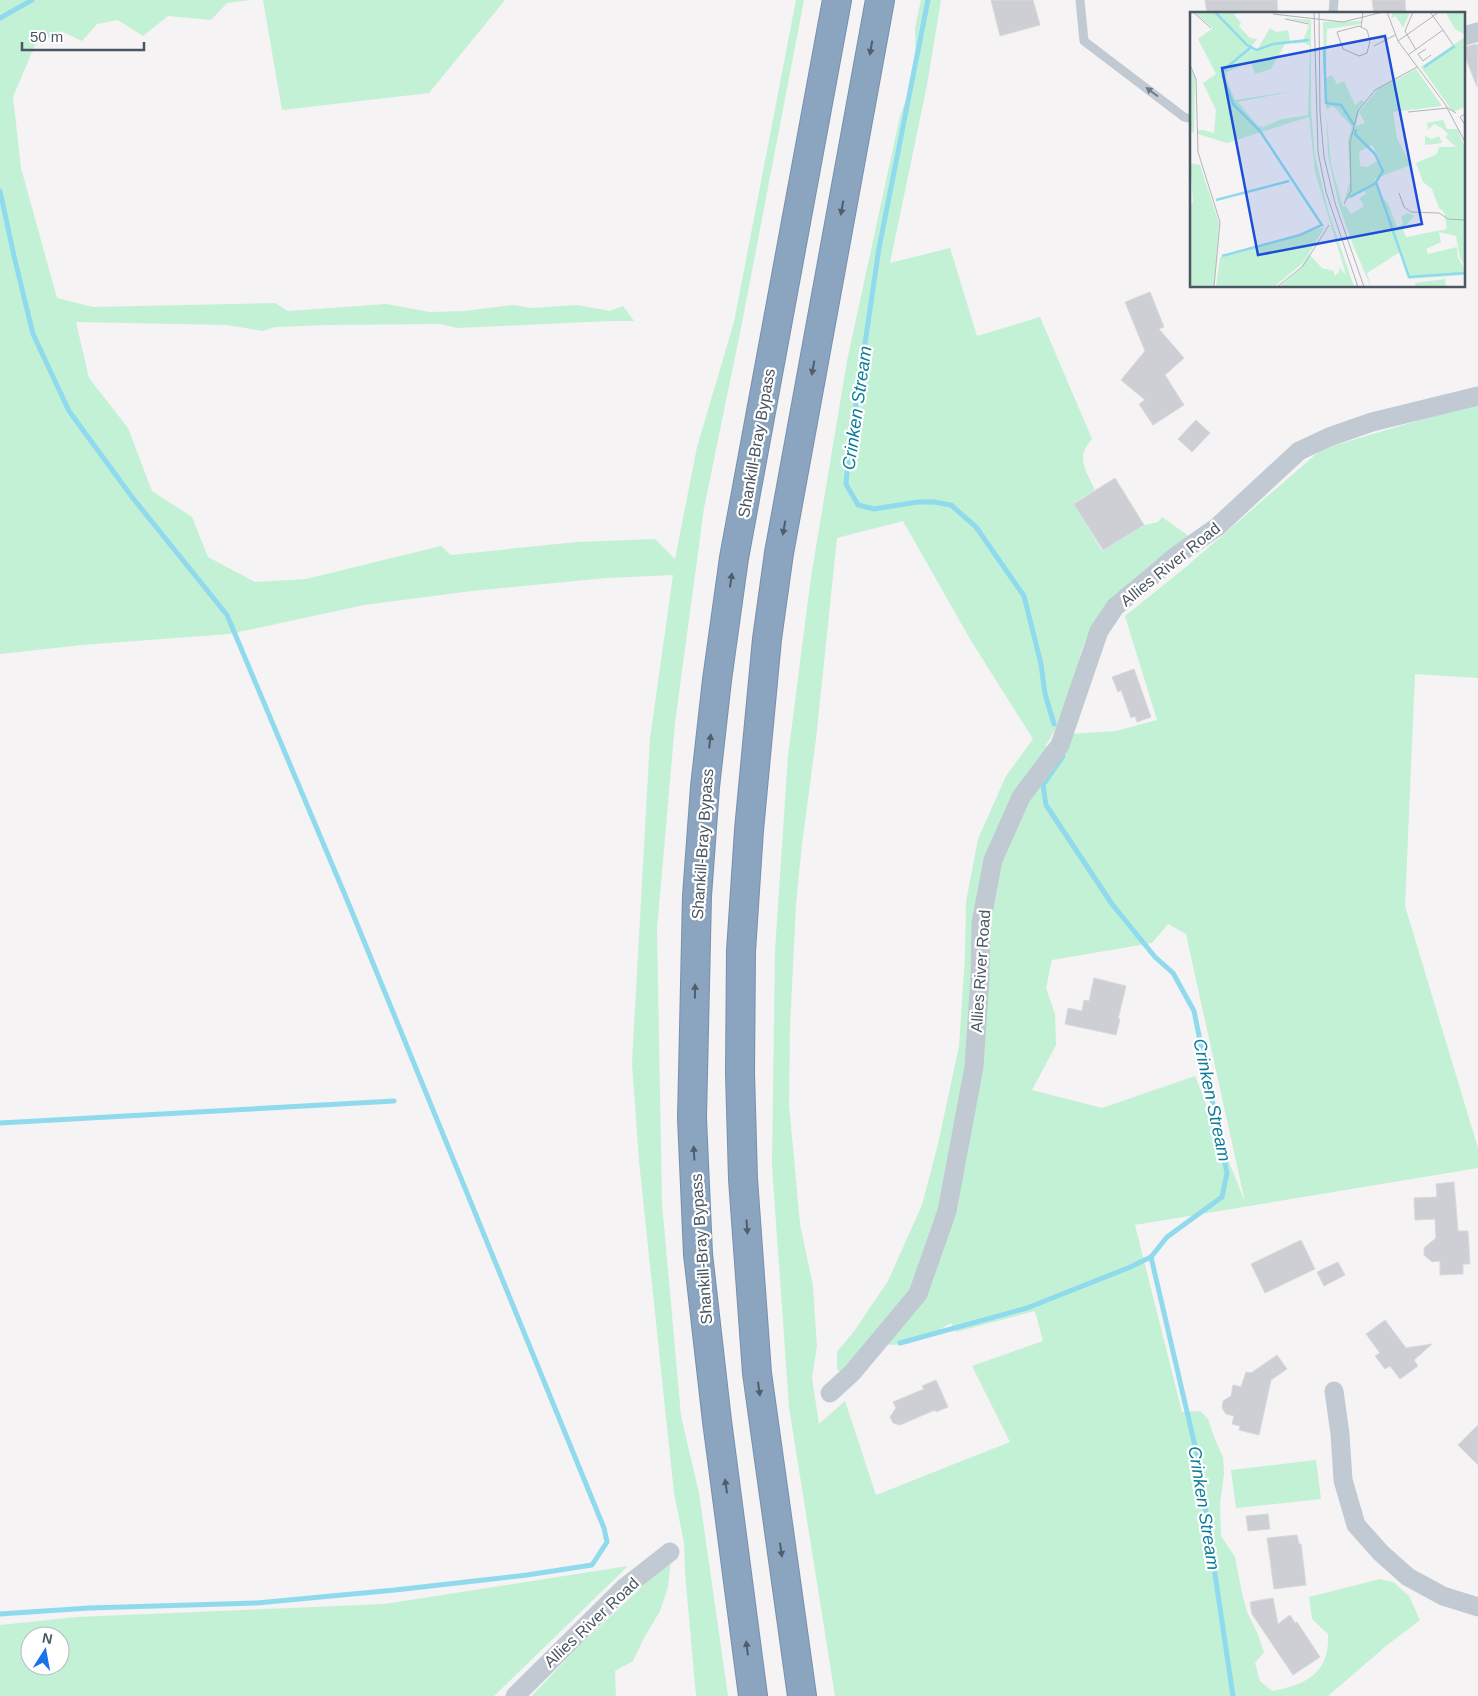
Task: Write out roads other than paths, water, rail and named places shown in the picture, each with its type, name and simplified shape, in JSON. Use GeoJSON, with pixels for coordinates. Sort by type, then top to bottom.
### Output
{"type":"FeatureCollection","features":[{"type":"Feature","properties":{"kind":"highway","name":"Shankill-Bray Bypass"},"geometry":{"type":"LineString","coordinates":[[753,1696],[717,1421],[698,1254],[692,1118],[697,896],[705,787],[717,680],[734,558],[837,0]]}},
{"type":"Feature","properties":{"kind":"highway"},"geometry":{"type":"LineString","coordinates":[[802,1696],[757,1373],[743,1169],[740,1063],[741,951],[749,830],[767,639],[779,553],[880,0]]}},
{"type":"Feature","properties":{"kind":"highway"},"geometry":{"type":"LineString","coordinates":[[798,1660],[806,1696]]}},
{"type":"Feature","properties":{"kind":"street","name":"Allies River Road"},"geometry":{"type":"LineString","coordinates":[[830,1393],[852,1373],[918,1294],[941,1229],[947,1211],[974,1067],[980,977],[981,923],[993,860],[1021,797],[1060,744],[1099,631],[1115,607],[1177,555],[1217,527],[1299,451],[1329,437],[1372,422],[1478,396]]}},
{"type":"Feature","properties":{"kind":"street"},"geometry":{"type":"LineString","coordinates":[[1334,1391],[1340,1434],[1343,1480],[1356,1526],[1381,1553],[1408,1577],[1442,1596],[1478,1606]]}},
{"type":"Feature","properties":{"kind":"street","name":"Allies River Road"},"geometry":{"type":"LineString","coordinates":[[515,1696],[624,1588],[670,1552]]}},
{"type":"Feature","properties":{"kind":"lane"},"geometry":{"type":"LineString","coordinates":[[1080,0],[1084,41],[1184,117],[1190,118]]}},
{"type":"Feature","properties":{"kind":"waterway"},"geometry":{"type":"LineString","coordinates":[[0,18],[32,0]]}},
{"type":"Feature","properties":{"kind":"waterway","name":"Crinken Stream"},"geometry":{"type":"LineString","coordinates":[[928,0],[879,248],[846,484],[858,505],[874,509],[918,502],[951,505],[976,527],[1024,596],[1041,664],[1045,694],[1054,724]]}},
{"type":"Feature","properties":{"kind":"waterway"},"geometry":{"type":"LineString","coordinates":[[0,191],[33,334],[69,411],[132,497],[227,615],[350,907],[604,1528],[607,1542],[592,1565],[527,1575],[257,1603],[89,1608],[0,1614]]}},
{"type":"Feature","properties":{"kind":"waterway","name":"Crinken Stream"},"geometry":{"type":"LineString","coordinates":[[1063,756],[1043,785],[1046,805],[1112,904],[1155,957],[1173,973],[1194,1011],[1227,1173],[1222,1197],[1167,1237],[1151,1257],[1198,1459],[1233,1696]]}},
{"type":"Feature","properties":{"kind":"waterway"},"geometry":{"type":"LineString","coordinates":[[0,1123],[394,1101]]}},
{"type":"Feature","properties":{"kind":"waterway"},"geometry":{"type":"LineString","coordinates":[[900,1343],[1027,1308],[1151,1257]]}}]}
